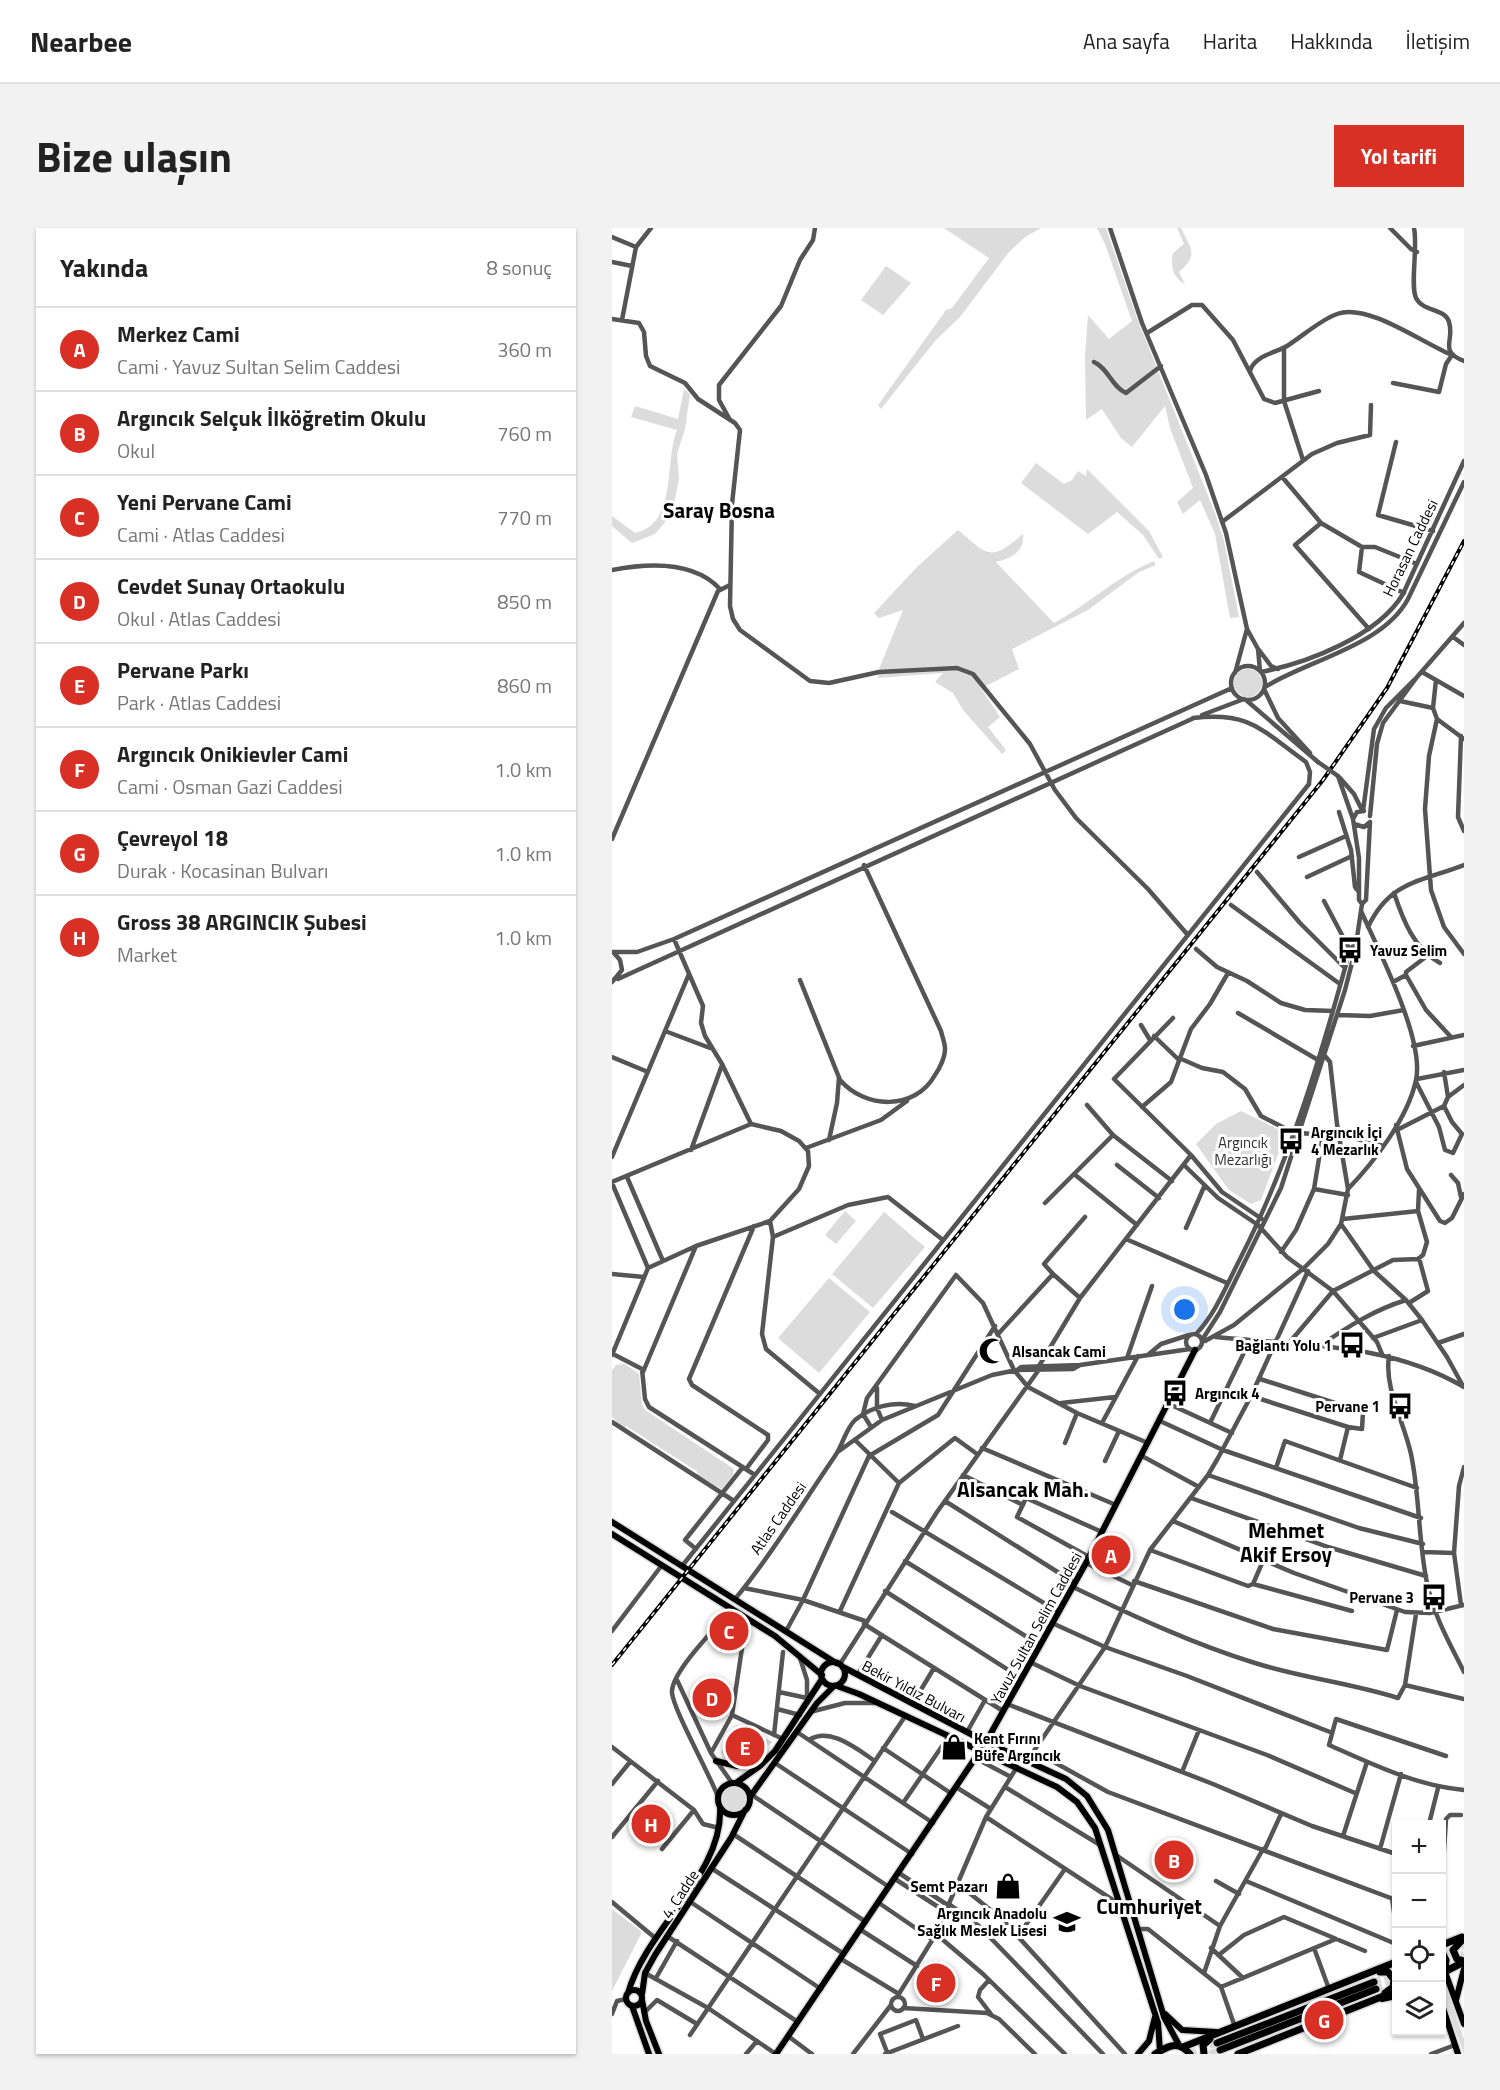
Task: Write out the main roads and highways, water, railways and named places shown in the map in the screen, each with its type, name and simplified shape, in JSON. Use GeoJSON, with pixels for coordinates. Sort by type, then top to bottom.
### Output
{"type":"FeatureCollection","features":[{"type":"Feature","properties":{"kind":"highway"},"geometry":{"type":"LineString","coordinates":[[1446,1944],[1464,1937]]}},
{"type":"Feature","properties":{"kind":"highway"},"geometry":{"type":"LineString","coordinates":[[1464,1937],[1453,1950],[1457,1959],[1464,1961]]}},
{"type":"Feature","properties":{"kind":"highway"},"geometry":{"type":"LineString","coordinates":[[1446,1971],[1464,1961]]}},
{"type":"Feature","properties":{"kind":"highway"},"geometry":{"type":"LineString","coordinates":[[1158,2053],[1168,2046],[1181,2046],[1220,2032],[1392,1964]]}},
{"type":"Feature","properties":{"kind":"highway"},"geometry":{"type":"LineString","coordinates":[[1366,1975],[1386,1971],[1394,1978],[1393,1987],[1375,2000]]}},
{"type":"Feature","properties":{"kind":"highway"},"geometry":{"type":"LineString","coordinates":[[1219,2047],[1375,1985]]}},
{"type":"Feature","properties":{"kind":"highway"},"geometry":{"type":"LineString","coordinates":[[1238,2054],[1392,1993]]}},
{"type":"Feature","properties":{"kind":"highway"},"geometry":{"type":"LineString","coordinates":[[1204,2054],[1205,2043],[1220,2032]]}},
{"type":"Feature","properties":{"kind":"highway"},"geometry":{"type":"LineString","coordinates":[[1181,2046],[1190,2054]]}},
{"type":"Feature","properties":{"kind":"main road","name":"Yavuz Sultan Selim Caddesi"},"geometry":{"type":"LineString","coordinates":[[776,2054],[986,1742],[1102,1532],[1169,1404],[1193,1349]]}},
{"type":"Feature","properties":{"kind":"main road","name":"Bekir Yıldız Bulvarı"},"geometry":{"type":"LineString","coordinates":[[612,1522],[840,1665],[986,1742],[1072,1783],[1087,1796],[1104,1822],[1163,2011],[1181,2046]]}},
{"type":"Feature","properties":{"kind":"main road"},"geometry":{"type":"LineString","coordinates":[[612,1534],[797,1653],[822,1677],[826,1684],[835,1686]]}},
{"type":"Feature","properties":{"kind":"main road"},"geometry":{"type":"LineString","coordinates":[[840,1665],[845,1678],[810,1712],[751,1796],[745,1810],[732,1815],[720,1807],[718,1797],[722,1787],[734,1783],[761,1765],[800,1716],[822,1677],[825,1666],[840,1665]]}},
{"type":"Feature","properties":{"kind":"main road","name":"Bekir Yıldız Bulvarı"},"geometry":{"type":"LineString","coordinates":[[835,1686],[881,1704],[981,1750],[1072,1797],[1091,1820],[1101,1845],[1155,2013],[1158,2053]]}},
{"type":"Feature","properties":{"kind":"main road"},"geometry":{"type":"LineString","coordinates":[[716,1761],[738,1766],[761,1765]]}},
{"type":"Feature","properties":{"kind":"main road"},"geometry":{"type":"LineString","coordinates":[[734,1783],[745,1787],[751,1796]]}},
{"type":"Feature","properties":{"kind":"main road","name":"4. Cadde"},"geometry":{"type":"LineString","coordinates":[[627,1996],[635,1970],[654,1937],[707,1862],[719,1828],[720,1807]]}},
{"type":"Feature","properties":{"kind":"main road","name":"4. Cadde"},"geometry":{"type":"LineString","coordinates":[[659,2054],[644,2013],[642,1997],[645,1972],[733,1834],[745,1810]]}},
{"type":"Feature","properties":{"kind":"main road"},"geometry":{"type":"LineString","coordinates":[[1456,2004],[1458,1987],[1464,1969]]}},
{"type":"Feature","properties":{"kind":"main road"},"geometry":{"type":"LineString","coordinates":[[1446,1980],[1464,2024]]}},
{"type":"Feature","properties":{"kind":"main road"},"geometry":{"type":"LineString","coordinates":[[632,2006],[638,2005],[642,1997],[637,1990],[627,1996],[649,2054]]}},
{"type":"Feature","properties":{"kind":"main road"},"geometry":{"type":"LineString","coordinates":[[1375,2000],[1392,1997]]}},
{"type":"Feature","properties":{"kind":"main road"},"geometry":{"type":"LineString","coordinates":[[1163,2011],[1173,2024],[1182,2030],[1220,2032]]}},
{"type":"Feature","properties":{"kind":"main road"},"geometry":{"type":"LineString","coordinates":[[1138,2054],[1151,2037],[1155,2013]]}},
{"type":"Feature","properties":{"kind":"main road"},"geometry":{"type":"LineString","coordinates":[[1446,2021],[1458,2054]]}},
{"type":"Feature","properties":{"kind":"tunnel"},"geometry":{"type":"LineString","coordinates":[[1446,1953],[1464,1946]]}},
{"type":"Feature","properties":{"kind":"tunnel"},"geometry":{"type":"LineString","coordinates":[[1446,1961],[1464,1954]]}},
{"type":"Feature","properties":{"kind":"tunnel"},"geometry":{"type":"LineString","coordinates":[[1374,1982],[1392,1975]]}},
{"type":"Feature","properties":{"kind":"tunnel"},"geometry":{"type":"LineString","coordinates":[[1376,1989],[1394,1982]]}},
{"type":"Feature","properties":{"kind":"tunnel"},"geometry":{"type":"LineString","coordinates":[[1190,2054],[1217,2043]]}},
{"type":"Feature","properties":{"kind":"tunnel"},"geometry":{"type":"LineString","coordinates":[[1210,2054],[1220,2050]]}},
{"type":"Feature","properties":{"kind":"railway"},"geometry":{"type":"LineString","coordinates":[[612,1665],[1323,780],[1387,688],[1464,541]]}},
{"type":"Feature","properties":{"kind":"place","name":"Yavuz Selim"},"geometry":{"type":"Point","coordinates":[1350,950]}},
{"type":"Feature","properties":{"kind":"place","name":"Argıncık İçi 4 Mezarlık"},"geometry":{"type":"Point","coordinates":[1291,1141]}},
{"type":"Feature","properties":{"kind":"place","name":"Bağlantı Yolu 1"},"geometry":{"type":"Point","coordinates":[1352,1345]}},
{"type":"Feature","properties":{"kind":"place","name":"Alsancak Cami"},"geometry":{"type":"Point","coordinates":[992,1351]}},
{"type":"Feature","properties":{"kind":"place","name":"Argıncık 4"},"geometry":{"type":"Point","coordinates":[1175,1393]}},
{"type":"Feature","properties":{"kind":"place","name":"Pervane 1"},"geometry":{"type":"Point","coordinates":[1400,1406]}},
{"type":"Feature","properties":{"kind":"place","name":"Merkez Cami"},"geometry":{"type":"Point","coordinates":[1111,1555]}},
{"type":"Feature","properties":{"kind":"place","name":"Pervane 3"},"geometry":{"type":"Point","coordinates":[1434,1597]}},
{"type":"Feature","properties":{"kind":"place","name":"Yeni Pervane Cami"},"geometry":{"type":"Point","coordinates":[729,1631]}},
{"type":"Feature","properties":{"kind":"place","name":"Cevdet Sunay Ortaokulu"},"geometry":{"type":"Point","coordinates":[712,1698]}},
{"type":"Feature","properties":{"kind":"place","name":"Pervane Parkı"},"geometry":{"type":"Point","coordinates":[745,1747]}},
{"type":"Feature","properties":{"kind":"place","name":"Kent Fırını Büfe Argıncık"},"geometry":{"type":"Point","coordinates":[954,1747]}},
{"type":"Feature","properties":{"kind":"place","name":"Gross 38 ARGINCIK Şubesi"},"geometry":{"type":"Point","coordinates":[651,1824]}},
{"type":"Feature","properties":{"kind":"place","name":"Argıncık Selçuk İlköğretim Okulu"},"geometry":{"type":"Point","coordinates":[1174,1860]}},
{"type":"Feature","properties":{"kind":"place","name":"Semt Pazarı"},"geometry":{"type":"Point","coordinates":[1008,1886]}},
{"type":"Feature","properties":{"kind":"place","name":"Argıncık Anadolu Sağlık Meslek Lisesi"},"geometry":{"type":"Point","coordinates":[1067,1922]}},
{"type":"Feature","properties":{"kind":"place","name":"Argıncık Onikievler Cami"},"geometry":{"type":"Point","coordinates":[936,1983]}},
{"type":"Feature","properties":{"kind":"place","name":"Çevreyol 18"},"geometry":{"type":"Point","coordinates":[1324,2020]}},
{"type":"Feature","properties":{"kind":"district","name":"Saray Bosna"},"geometry":{"type":"Point","coordinates":[719,510]}},
{"type":"Feature","properties":{"kind":"district","name":"Alsancak Mah."},"geometry":{"type":"Point","coordinates":[1023,1489]}},
{"type":"Feature","properties":{"kind":"district","name":"Mehmet Akif Ersoy"},"geometry":{"type":"Point","coordinates":[1286,1542]}},
{"type":"Feature","properties":{"kind":"district","name":"Cumhuriyet"},"geometry":{"type":"Point","coordinates":[1149,1906]}},
{"type":"Feature","properties":{"kind":"park label","name":"Argıncık Mezarlığı"},"geometry":{"type":"Point","coordinates":[1243,1150]}}]}
